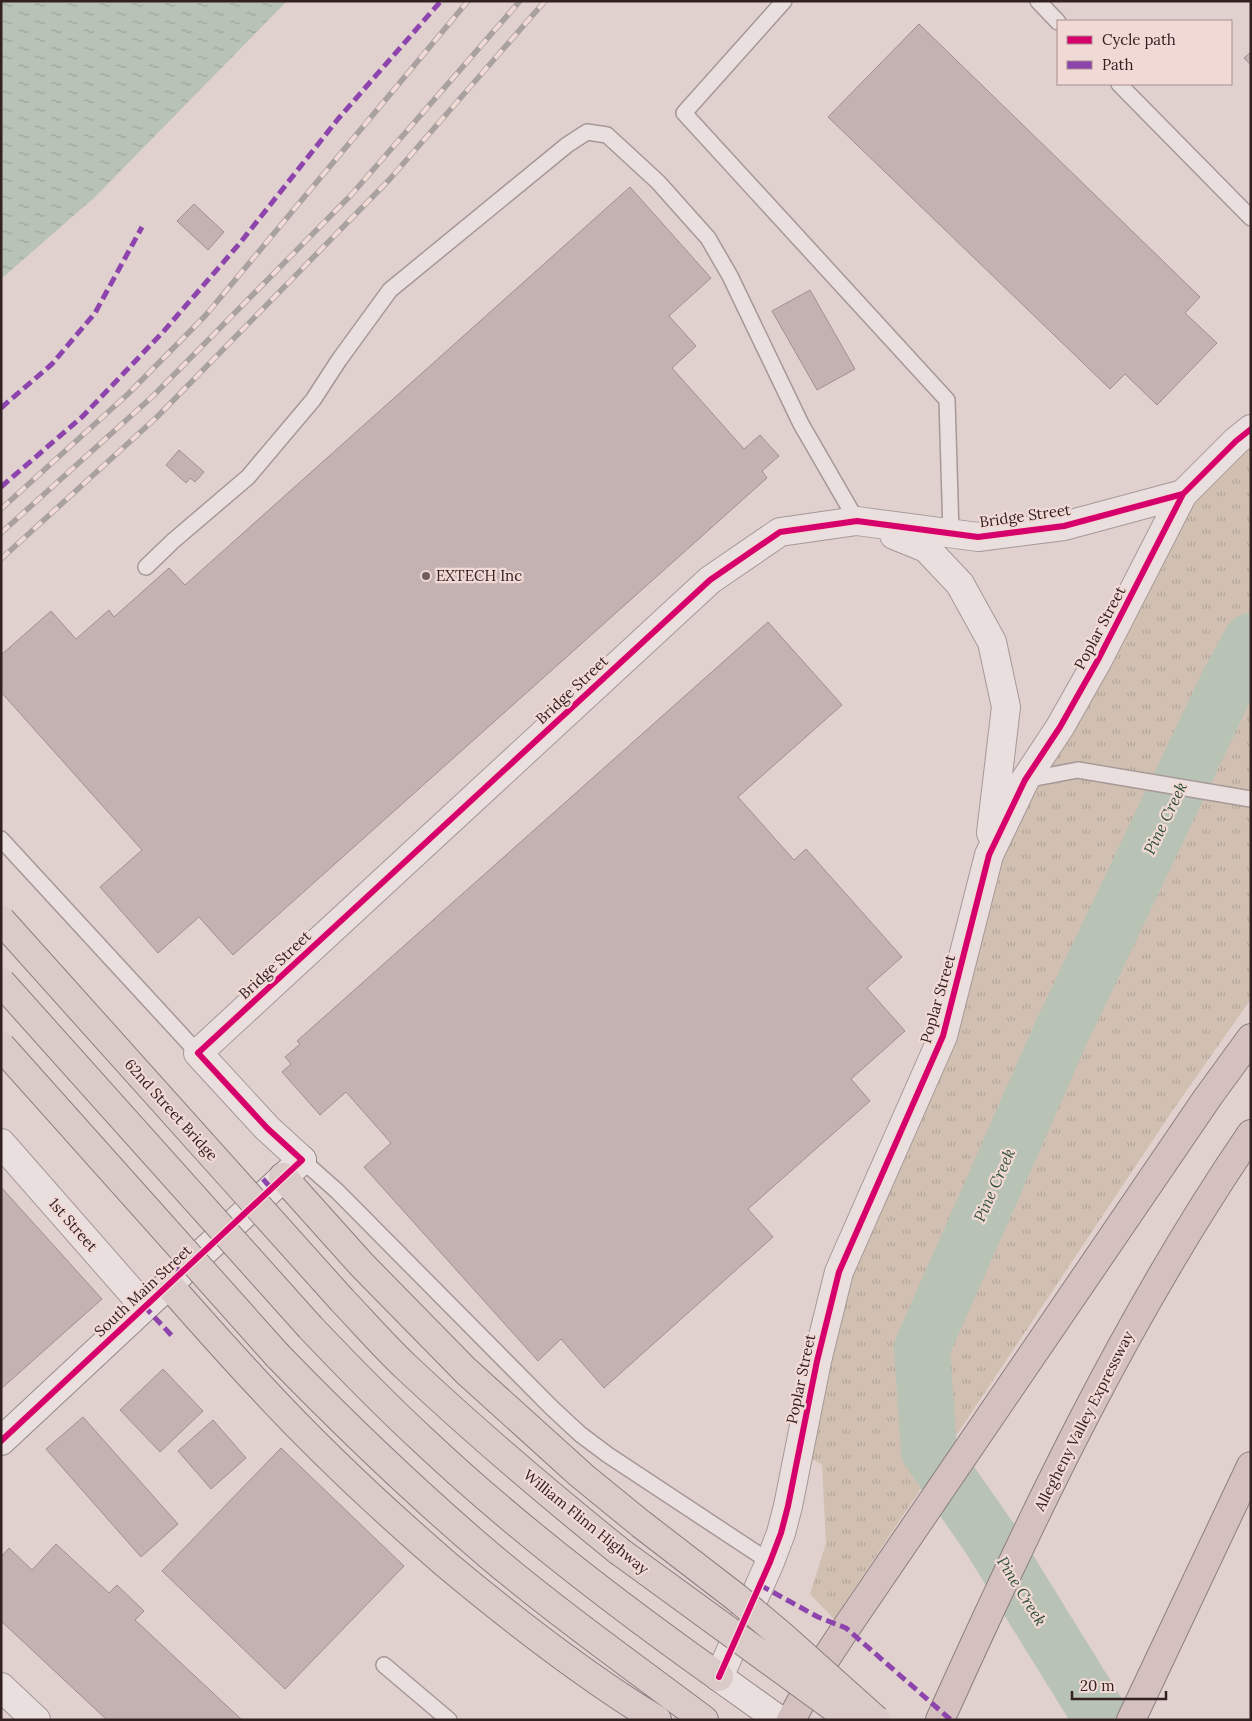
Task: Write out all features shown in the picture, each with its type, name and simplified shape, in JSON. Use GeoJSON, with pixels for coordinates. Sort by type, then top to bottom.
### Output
{"type":"FeatureCollection","features":[{"type":"Feature","properties":{"kind":"highway","name":"62nd Street Bridge"},"geometry":{"type":"LineString","coordinates":[[1,920],[342,1300]]}},
{"type":"Feature","properties":{"kind":"highway"},"geometry":{"type":"LineString","coordinates":[[1,982],[310,1327],[422,1440],[483,1494],[610,1598],[719,1677]]}},
{"type":"Feature","properties":{"kind":"highway"},"geometry":{"type":"LineString","coordinates":[[791,1720],[819,1669],[1208,1097],[1251,1038]]}},
{"type":"Feature","properties":{"kind":"highway"},"geometry":{"type":"LineString","coordinates":[[1,1046],[278,1356],[345,1425],[491,1557],[567,1618],[704,1720]]}},
{"type":"Feature","properties":{"kind":"highway","name":"Allegheny Valley Expressway"},"geometry":{"type":"LineString","coordinates":[[940,1720],[1083,1416],[1213,1189],[1251,1134]]}},
{"type":"Feature","properties":{"kind":"highway"},"geometry":{"type":"LineString","coordinates":[[293,1168],[362,1265],[466,1371],[581,1475],[737,1598],[876,1720]]}},
{"type":"Feature","properties":{"kind":"highway"},"geometry":{"type":"LineString","coordinates":[[168,1284],[259,1386],[371,1498],[486,1598],[617,1696],[657,1720]]}},
{"type":"Feature","properties":{"kind":"highway","name":"William Flinn Highway"},"geometry":{"type":"LineString","coordinates":[[342,1300],[405,1365],[546,1492],[619,1551],[852,1720]]}},
{"type":"Feature","properties":{"kind":"highway"},"geometry":{"type":"LineString","coordinates":[[1131,1720],[1251,1466]]}},
{"type":"Feature","properties":{"kind":"street","name":"Poplar Street"},"geometry":{"type":"LineString","coordinates":[[719,1677],[781,1533],[817,1361],[839,1272],[943,1036],[989,855],[1025,780],[1060,728],[1099,658],[1183,494],[1236,441],[1251,429]]}},
{"type":"Feature","properties":{"kind":"street","name":"Bridge Street"},"geometry":{"type":"LineString","coordinates":[[198,1053],[710,580],[780,532],[857,521],[978,536],[1064,526],[1183,494]]}},
{"type":"Feature","properties":{"kind":"street"},"geometry":{"type":"LineString","coordinates":[[857,521],[926,548],[960,584],[992,642],[1006,707],[989,855]]}},
{"type":"Feature","properties":{"kind":"street"},"geometry":{"type":"LineString","coordinates":[[198,1053],[267,1128],[293,1168]]}},
{"type":"Feature","properties":{"kind":"street","name":"1st Street"},"geometry":{"type":"LineString","coordinates":[[1,1143],[144,1306]]}},
{"type":"Feature","properties":{"kind":"street","name":"South Main Street"},"geometry":{"type":"LineString","coordinates":[[1,1440],[293,1168]]}},
{"type":"Feature","properties":{"kind":"street"},"geometry":{"type":"LineString","coordinates":[[719,1677],[779,1720]]}},
{"type":"Feature","properties":{"kind":"street"},"geometry":{"type":"LineString","coordinates":[[1,1687],[36,1720]]}},
{"type":"Feature","properties":{"kind":"lane"},"geometry":{"type":"LineString","coordinates":[[784,1],[684,113],[947,400],[951,533]]}},
{"type":"Feature","properties":{"kind":"lane"},"geometry":{"type":"LineString","coordinates":[[1038,1],[1057,21]]}},
{"type":"Feature","properties":{"kind":"lane"},"geometry":{"type":"LineString","coordinates":[[1120,85],[1251,218]]}},
{"type":"Feature","properties":{"kind":"lane"},"geometry":{"type":"LineString","coordinates":[[146,567],[248,478],[313,400],[390,290],[567,145],[588,132],[606,135],[658,182],[708,238],[730,276],[801,424],[857,521]]}},
{"type":"Feature","properties":{"kind":"lane"},"geometry":{"type":"LineString","coordinates":[[1025,780],[1078,770],[1244,798]]}},
{"type":"Feature","properties":{"kind":"lane"},"geometry":{"type":"LineString","coordinates":[[1,839],[198,1053]]}},
{"type":"Feature","properties":{"kind":"lane"},"geometry":{"type":"LineString","coordinates":[[293,1168],[337,1191],[551,1408],[580,1434],[608,1456],[770,1562]]}},
{"type":"Feature","properties":{"kind":"lane"},"geometry":{"type":"LineString","coordinates":[[384,1665],[449,1720]]}},
{"type":"Feature","properties":{"kind":"green space"},"geometry":{"type":"Polygon","coordinates":[[[1251,429],[1251,999],[1173,1110],[834,1619],[810,1594],[826,1543],[822,1465],[799,1451],[817,1361],[943,1036],[989,855],[1183,494],[1251,429]]]}},
{"type":"Feature","properties":{"kind":"water"},"geometry":{"type":"Polygon","coordinates":[[[1,1],[287,1],[95,197],[1,279],[1,1]]]}},
{"type":"Feature","properties":{"kind":"building"},"geometry":{"type":"Polygon","coordinates":[[[919,24],[1200,297],[1185,313],[1217,343],[1157,405],[1125,374],[1110,389],[828,117],[919,24]]]}},
{"type":"Feature","properties":{"kind":"building"},"geometry":{"type":"Polygon","coordinates":[[[1251,52],[1251,65],[1244,58],[1251,52]]]}},
{"type":"Feature","properties":{"kind":"building","name":"EXTECH Inc"},"geometry":{"type":"Polygon","coordinates":[[[630,187],[711,278],[669,316],[696,346],[672,368],[744,449],[760,435],[779,456],[762,471],[767,478],[233,955],[199,917],[158,953],[100,887],[142,850],[1,692],[1,655],[51,611],[76,639],[109,610],[114,617],[169,568],[185,585],[630,187]]]}},
{"type":"Feature","properties":{"kind":"building"},"geometry":{"type":"Polygon","coordinates":[[[194,204],[224,232],[208,250],[177,221],[194,204]]]}},
{"type":"Feature","properties":{"kind":"building"},"geometry":{"type":"Polygon","coordinates":[[[810,290],[855,369],[817,390],[772,311],[810,290]]]}},
{"type":"Feature","properties":{"kind":"building"},"geometry":{"type":"Polygon","coordinates":[[[179,450],[204,472],[195,482],[190,478],[186,483],[166,465],[179,450]]]}},
{"type":"Feature","properties":{"kind":"building"},"geometry":{"type":"Polygon","coordinates":[[[768,622],[842,705],[738,797],[794,860],[806,849],[902,957],[867,988],[905,1031],[851,1079],[870,1101],[748,1209],[773,1237],[604,1388],[561,1339],[538,1361],[364,1167],[391,1143],[346,1092],[320,1115],[282,1072],[291,1064],[285,1057],[300,1044],[297,1041],[768,622]]]}},
{"type":"Feature","properties":{"kind":"building"},"geometry":{"type":"Polygon","coordinates":[[[1,1187],[102,1299],[1,1389],[1,1187]]]}},
{"type":"Feature","properties":{"kind":"building"},"geometry":{"type":"Polygon","coordinates":[[[163,1369],[203,1411],[160,1452],[120,1410],[163,1369]]]}},
{"type":"Feature","properties":{"kind":"building"},"geometry":{"type":"Polygon","coordinates":[[[83,1417],[178,1524],[141,1557],[46,1449],[83,1417]]]}},
{"type":"Feature","properties":{"kind":"building"},"geometry":{"type":"Polygon","coordinates":[[[213,1420],[246,1458],[211,1489],[178,1451],[213,1420]]]}},
{"type":"Feature","properties":{"kind":"building"},"geometry":{"type":"Polygon","coordinates":[[[281,1448],[404,1566],[285,1689],[162,1571],[281,1448]]]}},
{"type":"Feature","properties":{"kind":"building"},"geometry":{"type":"Polygon","coordinates":[[[56,1544],[109,1593],[117,1585],[144,1611],[135,1620],[242,1720],[107,1720],[1,1621],[1,1557],[9,1548],[32,1570],[56,1544]]]}},
{"type":"Feature","properties":{"kind":"waterway","name":"Pine Creek"},"geometry":{"type":"LineString","coordinates":[[1102,1720],[989,1537],[929,1451],[922,1348],[1062,1031],[1228,683],[1251,641]]}},
{"type":"Feature","properties":{"kind":"railway"},"geometry":{"type":"LineString","coordinates":[[1,509],[128,394],[205,316],[468,1]]}},
{"type":"Feature","properties":{"kind":"railway"},"geometry":{"type":"LineString","coordinates":[[1,533],[153,396],[352,194],[520,1]]}},
{"type":"Feature","properties":{"kind":"railway"},"geometry":{"type":"LineString","coordinates":[[1,559],[157,417],[389,180],[545,1]]}},
{"type":"Feature","properties":{"kind":"marked path"},"geometry":{"type":"LineString","coordinates":[[1,487],[83,416],[163,332],[240,243],[338,119],[441,1]]}},
{"type":"Feature","properties":{"kind":"marked path"},"geometry":{"type":"LineString","coordinates":[[1,408],[52,364],[95,313],[142,227]]}},
{"type":"Feature","properties":{"kind":"marked path"},"geometry":{"type":"LineString","coordinates":[[263,1179],[271,1188]]}},
{"type":"Feature","properties":{"kind":"marked path"},"geometry":{"type":"LineString","coordinates":[[172,1263],[180,1273]]}},
{"type":"Feature","properties":{"kind":"marked path"},"geometry":{"type":"LineString","coordinates":[[144,1306],[174,1338]]}},
{"type":"Feature","properties":{"kind":"marked path"},"geometry":{"type":"LineString","coordinates":[[760,1585],[818,1617],[846,1628],[951,1720]]}},
{"type":"Feature","properties":{"kind":"cycle path"},"geometry":{"type":"LineString","coordinates":[[719,1677],[781,1533],[817,1361],[839,1272],[943,1036],[989,855],[1025,780],[1060,727],[1099,658],[1183,494],[1236,441],[1251,429]]}},
{"type":"Feature","properties":{"kind":"cycle path"},"geometry":{"type":"LineString","coordinates":[[1,1441],[302,1160],[267,1128],[198,1053],[710,580],[780,532],[857,521],[978,537],[1064,526],[1183,494]]}},
{"type":"Feature","properties":{"kind":"place","name":"EXTECH Inc"},"geometry":{"type":"Point","coordinates":[426,576]}}]}
